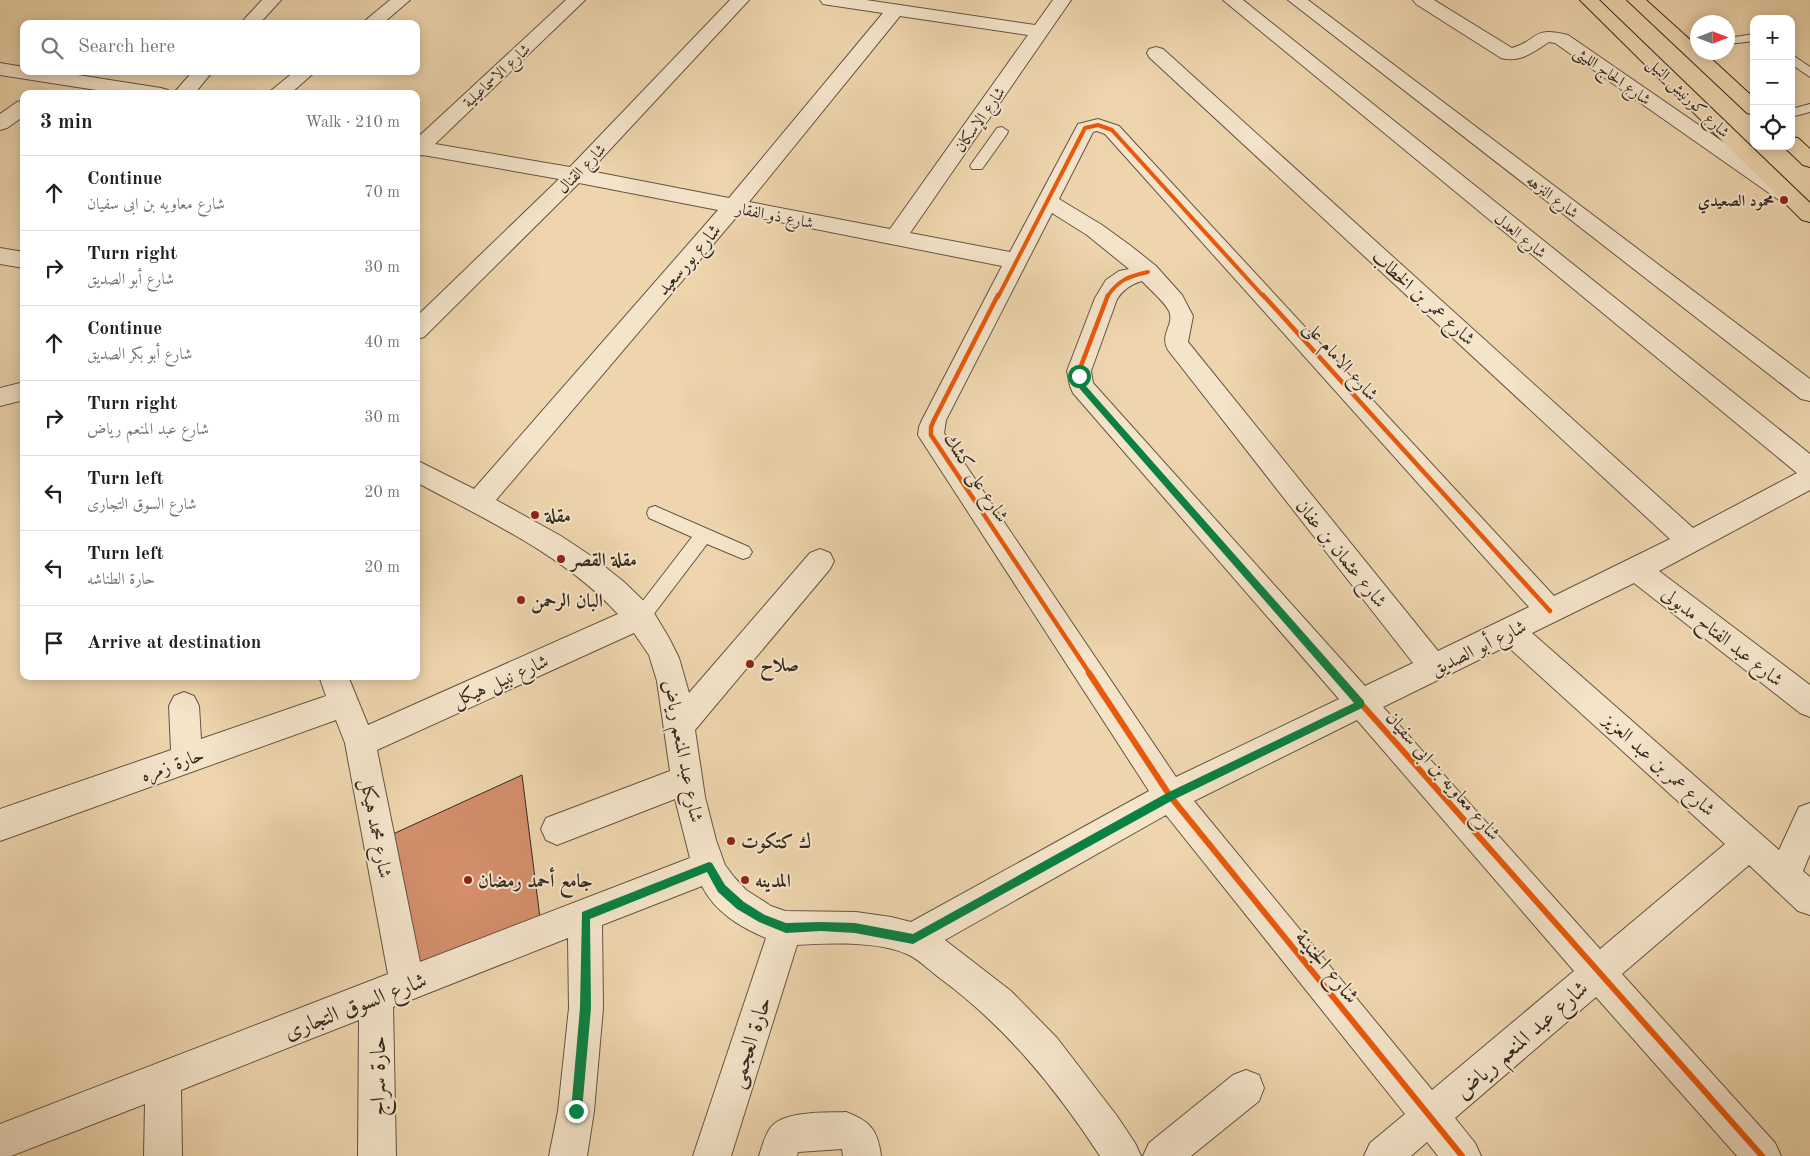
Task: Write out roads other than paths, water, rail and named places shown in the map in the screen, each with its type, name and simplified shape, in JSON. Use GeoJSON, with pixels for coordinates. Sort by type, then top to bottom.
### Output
{"type":"FeatureCollection","features":[{"type":"Feature","properties":{"kind":"main road","name":"شارع كورنيش النيل"},"geometry":{"type":"LineString","coordinates":[[1589,0],[1804,209]]}},
{"type":"Feature","properties":{"kind":"main road","name":"شارع كورنيش النيل"},"geometry":{"type":"LineString","coordinates":[[1636,0],[1690,46]]}},
{"type":"Feature","properties":{"kind":"main road","name":"شارع كورنيش النيل"},"geometry":{"type":"LineString","coordinates":[[1704,60],[1750,105]]}},
{"type":"Feature","properties":{"kind":"main road"},"geometry":{"type":"LineString","coordinates":[[1795,146],[1809,158]]}},
{"type":"Feature","properties":{"kind":"street"},"geometry":{"type":"LineString","coordinates":[[254,20],[272,0]]}},
{"type":"Feature","properties":{"kind":"street"},"geometry":{"type":"LineString","coordinates":[[375,20],[401,0]]}},
{"type":"Feature","properties":{"kind":"street","name":"شارع الاسماعيلية"},"geometry":{"type":"LineString","coordinates":[[420,145],[576,0]]}},
{"type":"Feature","properties":{"kind":"street","name":"شارع القنال"},"geometry":{"type":"LineString","coordinates":[[420,327],[575,175],[740,0]]}},
{"type":"Feature","properties":{"kind":"street"},"geometry":{"type":"LineString","coordinates":[[829,0],[1040,31]]}},
{"type":"Feature","properties":{"kind":"street","name":"شارع الإسكان"},"geometry":{"type":"LineString","coordinates":[[895,239],[1062,0]]}},
{"type":"Feature","properties":{"kind":"street","name":"شارع العدل"},"geometry":{"type":"LineString","coordinates":[[1232,0],[1810,469]]}},
{"type":"Feature","properties":{"kind":"street","name":"شارع النزهه"},"geometry":{"type":"LineString","coordinates":[[1297,0],[1810,392]]}},
{"type":"Feature","properties":{"kind":"street","name":"شارع الحاج الليثى"},"geometry":{"type":"LineString","coordinates":[[1422,0],[1508,54],[1518,54],[1546,36],[1561,39],[1804,209]]}},
{"type":"Feature","properties":{"kind":"street","name":"شارع بورسعيد"},"geometry":{"type":"LineString","coordinates":[[477,504],[733,207],[895,10]]}},
{"type":"Feature","properties":{"kind":"street","name":"شارع عمر بن الخطاب"},"geometry":{"type":"LineString","coordinates":[[1156,53],[1692,542]]}},
{"type":"Feature","properties":{"kind":"street"},"geometry":{"type":"LineString","coordinates":[[0,69],[20,72]]}},
{"type":"Feature","properties":{"kind":"street"},"geometry":{"type":"LineString","coordinates":[[40,75],[136,90]]}},
{"type":"Feature","properties":{"kind":"street"},"geometry":{"type":"LineString","coordinates":[[187,90],[200,75]]}},
{"type":"Feature","properties":{"kind":"street"},"geometry":{"type":"LineString","coordinates":[[283,90],[302,75]]}},
{"type":"Feature","properties":{"kind":"street"},"geometry":{"type":"LineString","coordinates":[[45,90],[60,78]]}},
{"type":"Feature","properties":{"kind":"street"},"geometry":{"type":"LineString","coordinates":[[0,124],[20,109]]}},
{"type":"Feature","properties":{"kind":"street","name":"شارع على كشك"},"geometry":{"type":"LineString","coordinates":[[1112,130],[1098,124],[1085,128],[930,427],[931,435],[1170,796]]}},
{"type":"Feature","properties":{"kind":"street","name":"شارع الامام على"},"geometry":{"type":"LineString","coordinates":[[1112,130],[1550,611]]}},
{"type":"Feature","properties":{"kind":"street","name":"شارع ذو الفقار"},"geometry":{"type":"LineString","coordinates":[[420,149],[575,175],[1015,261]]}},
{"type":"Feature","properties":{"kind":"street"},"geometry":{"type":"LineString","coordinates":[[1046,201],[1083,221],[1118,244],[1148,272]]}},
{"type":"Feature","properties":{"kind":"street"},"geometry":{"type":"LineString","coordinates":[[0,256],[20,259]]}},
{"type":"Feature","properties":{"kind":"street","name":"شارع عثمان بن عفان"},"geometry":{"type":"LineString","coordinates":[[1148,272],[1182,313],[1182,319],[1175,337],[1176,344],[1434,668]]}},
{"type":"Feature","properties":{"kind":"street","name":"شارع معاويه بن ابى سفيان"},"geometry":{"type":"LineString","coordinates":[[1148,272],[1127,277],[1114,286],[1106,298],[1079,371],[1079,381],[1598,973],[1762,1156]]}},
{"type":"Feature","properties":{"kind":"street"},"geometry":{"type":"LineString","coordinates":[[0,396],[20,392]]}},
{"type":"Feature","properties":{"kind":"street","name":"شارع عبد المنعم رياض"},"geometry":{"type":"LineString","coordinates":[[420,472],[477,504],[521,525],[563,552],[603,582],[640,617],[660,649],[673,685],[686,780],[709,866],[722,889],[740,905],[762,919],[786,928],[821,926],[855,928],[913,939],[963,972],[1010,1013],[1055,1060],[1096,1116],[1122,1156]]}},
{"type":"Feature","properties":{"kind":"street","name":"شارع أبو الصديق"},"geometry":{"type":"LineString","coordinates":[[913,939],[1170,796],[1692,542],[1810,478]]}},
{"type":"Feature","properties":{"kind":"street"},"geometry":{"type":"LineString","coordinates":[[679,726],[820,561]]}},
{"type":"Feature","properties":{"kind":"street","name":"شارع عبد الفتاح مدبولى"},"geometry":{"type":"LineString","coordinates":[[1636,569],[1810,703]]}},
{"type":"Feature","properties":{"kind":"street","name":"شارع نبيل هيكل"},"geometry":{"type":"LineString","coordinates":[[360,742],[640,617]]}},
{"type":"Feature","properties":{"kind":"street","name":"شارع عمر بن عبد العزيز"},"geometry":{"type":"LineString","coordinates":[[1510,631],[1810,899]]}},
{"type":"Feature","properties":{"kind":"street","name":"شارع محمد هيكل"},"geometry":{"type":"LineString","coordinates":[[339,689],[360,742],[391,990]]}},
{"type":"Feature","properties":{"kind":"street","name":"حارة زمره"},"geometry":{"type":"LineString","coordinates":[[0,825],[188,759],[339,689]]}},
{"type":"Feature","properties":{"kind":"street"},"geometry":{"type":"LineString","coordinates":[[184,706],[188,759]]}},
{"type":"Feature","properties":{"kind":"street"},"geometry":{"type":"LineString","coordinates":[[557,829],[686,780]]}},
{"type":"Feature","properties":{"kind":"street","name":"شارع الجنينة"},"geometry":{"type":"LineString","coordinates":[[1170,796],[1462,1156]]}},
{"type":"Feature","properties":{"kind":"street"},"geometry":{"type":"LineString","coordinates":[[1784,875],[1810,818]]}},
{"type":"Feature","properties":{"kind":"street","name":"شارع عبد المنعم رياض"},"geometry":{"type":"LineString","coordinates":[[1383,1156],[1749,844]]}},
{"type":"Feature","properties":{"kind":"street","name":"شارع السوق التجارى"},"geometry":{"type":"LineString","coordinates":[[0,1142],[585,916],[709,866]]}},
{"type":"Feature","properties":{"kind":"street"},"geometry":{"type":"LineString","coordinates":[[568,1156],[576,1111],[586,1008],[585,916]]}},
{"type":"Feature","properties":{"kind":"street","name":"حارة العجمى"},"geometry":{"type":"LineString","coordinates":[[712,1156],[786,928]]}},
{"type":"Feature","properties":{"kind":"street","name":"حارة سراج"},"geometry":{"type":"LineString","coordinates":[[377,1156],[391,990]]}},
{"type":"Feature","properties":{"kind":"street"},"geometry":{"type":"LineString","coordinates":[[163,1079],[163,1156]]}},
{"type":"Feature","properties":{"kind":"street"},"geometry":{"type":"LineString","coordinates":[[1162,1156],[1246,1088]]}},
{"type":"Feature","properties":{"kind":"street"},"geometry":{"type":"LineString","coordinates":[[778,1156],[782,1142],[790,1134],[846,1130],[857,1137],[861,1144],[862,1156]]}},
{"type":"Feature","properties":{"kind":"lane"},"geometry":{"type":"LineString","coordinates":[[1735,41],[1750,38]]}},
{"type":"Feature","properties":{"kind":"lane"},"geometry":{"type":"LineString","coordinates":[[1793,60],[1810,74]]}},
{"type":"Feature","properties":{"kind":"lane"},"geometry":{"type":"LineString","coordinates":[[1795,112],[1810,108]]}},
{"type":"Feature","properties":{"kind":"lane"},"geometry":{"type":"LineString","coordinates":[[972,129],[1000,133],[977,166]]}},
{"type":"Feature","properties":{"kind":"lane"},"geometry":{"type":"LineString","coordinates":[[655,513],[743,552]]}},
{"type":"Feature","properties":{"kind":"lane"},"geometry":{"type":"LineString","coordinates":[[640,617],[704,535]]}},
{"type":"Feature","properties":{"kind":"place","name":"محمود الصعيدي"},"geometry":{"type":"Point","coordinates":[1784,200]}},
{"type":"Feature","properties":{"kind":"place","name":"مقلة"},"geometry":{"type":"Point","coordinates":[535,515]}},
{"type":"Feature","properties":{"kind":"place","name":"مقلة القصر"},"geometry":{"type":"Point","coordinates":[561,559]}},
{"type":"Feature","properties":{"kind":"place","name":"البان الرحمن"},"geometry":{"type":"Point","coordinates":[521,600]}},
{"type":"Feature","properties":{"kind":"place","name":"صلاح"},"geometry":{"type":"Point","coordinates":[750,664]}},
{"type":"Feature","properties":{"kind":"place","name":"ك كتكوت"},"geometry":{"type":"Point","coordinates":[731,841]}},
{"type":"Feature","properties":{"kind":"place","name":"جامع أحمد رمضان"},"geometry":{"type":"Point","coordinates":[468,880]}},
{"type":"Feature","properties":{"kind":"place","name":"المدينه"},"geometry":{"type":"Point","coordinates":[745,880]}}]}
